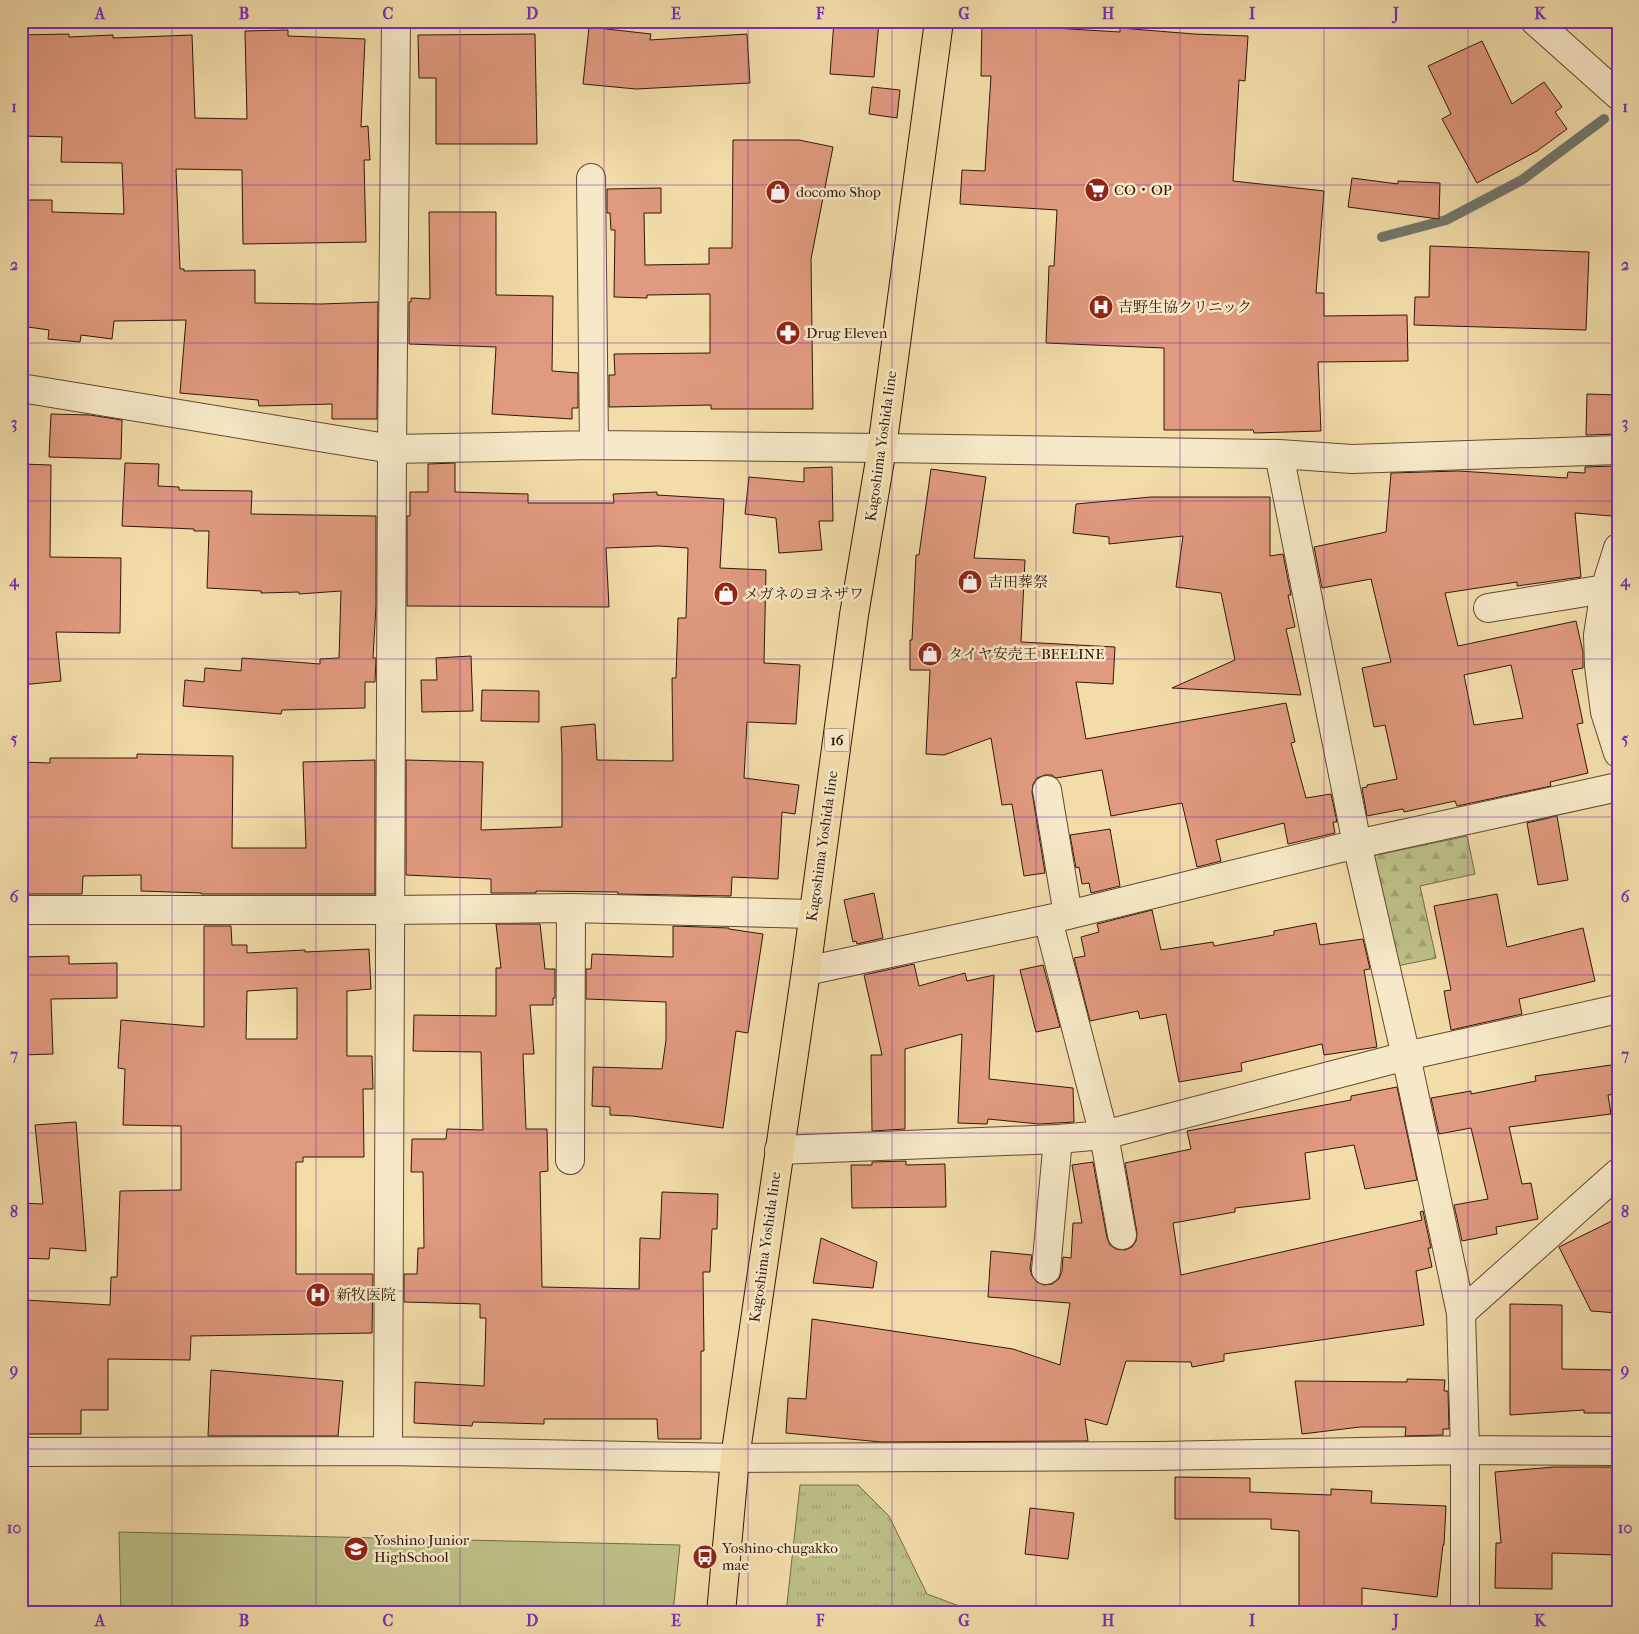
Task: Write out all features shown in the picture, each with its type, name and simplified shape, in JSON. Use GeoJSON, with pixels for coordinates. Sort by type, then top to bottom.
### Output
{"type":"FeatureCollection","features":[{"type":"Feature","properties":{"kind":"main road","name":"Kagoshima Yoshida line"},"geometry":{"type":"LineString","coordinates":[[721,1613],[735,1458],[806,971],[854,615],[882,448],[939,21]]}},
{"type":"Feature","properties":{"kind":"street"},"geometry":{"type":"LineString","coordinates":[[388,1451],[392,449],[396,21]]}},
{"type":"Feature","properties":{"kind":"street"},"geometry":{"type":"LineString","coordinates":[[1535,21],[1618,94]]}},
{"type":"Feature","properties":{"kind":"street"},"geometry":{"type":"LineString","coordinates":[[591,178],[594,446]]}},
{"type":"Feature","properties":{"kind":"street"},"geometry":{"type":"LineString","coordinates":[[21,388],[392,449],[594,446],[882,448],[1279,454],[1352,459],[1618,450]]}},
{"type":"Feature","properties":{"kind":"street"},"geometry":{"type":"LineString","coordinates":[[1279,454],[1357,844],[1406,1056],[1461,1313],[1465,1450],[1465,1613]]}},
{"type":"Feature","properties":{"kind":"street"},"geometry":{"type":"LineString","coordinates":[[1618,548],[1605,589],[1598,635],[1599,666],[1605,712],[1618,753]]}},
{"type":"Feature","properties":{"kind":"street"},"geometry":{"type":"LineString","coordinates":[[1488,608],[1605,589]]}},
{"type":"Feature","properties":{"kind":"street"},"geometry":{"type":"LineString","coordinates":[[806,971],[1058,918],[1357,844],[1618,787]]}},
{"type":"Feature","properties":{"kind":"street"},"geometry":{"type":"LineString","coordinates":[[1048,790],[1058,918],[1104,1135],[1122,1235]]}},
{"type":"Feature","properties":{"kind":"street"},"geometry":{"type":"LineString","coordinates":[[21,910],[571,908],[813,914]]}},
{"type":"Feature","properties":{"kind":"street"},"geometry":{"type":"LineString","coordinates":[[570,1160],[571,908]]}},
{"type":"Feature","properties":{"kind":"street"},"geometry":{"type":"LineString","coordinates":[[779,1150],[1058,1139],[1104,1135],[1406,1056],[1618,1009]]}},
{"type":"Feature","properties":{"kind":"street"},"geometry":{"type":"LineString","coordinates":[[1046,1270],[1058,1139]]}},
{"type":"Feature","properties":{"kind":"street"},"geometry":{"type":"LineString","coordinates":[[1461,1313],[1618,1173]]}},
{"type":"Feature","properties":{"kind":"street"},"geometry":{"type":"LineString","coordinates":[[21,1452],[388,1451],[735,1458],[1158,1456],[1465,1450],[1618,1451]]}},
{"type":"Feature","properties":{"kind":"green space"},"geometry":{"type":"Polygon","coordinates":[[[1467,836],[1475,874],[1420,886],[1436,958],[1397,966],[1372,856],[1467,836]]]}},
{"type":"Feature","properties":{"kind":"green space"},"geometry":{"type":"Polygon","coordinates":[[[800,1485],[858,1485],[889,1516],[927,1594],[978,1613],[786,1613],[800,1485]]]}},
{"type":"Feature","properties":{"kind":"green space"},"geometry":{"type":"Polygon","coordinates":[[[119,1532],[680,1545],[673,1613],[121,1613],[119,1532]]]}},
{"type":"Feature","properties":{"kind":"building"},"geometry":{"type":"Polygon","coordinates":[[[834,21],[879,22],[874,77],[830,74],[834,21]]]}},
{"type":"Feature","properties":{"kind":"building"},"geometry":{"type":"Polygon","coordinates":[[[982,21],[1015,21],[1015,24],[1053,25],[1053,28],[1120,32],[1120,28],[1248,36],[1245,81],[1239,80],[1233,181],[1324,191],[1316,293],[1324,293],[1324,316],[1407,315],[1408,361],[1318,362],[1321,431],[1254,433],[1253,430],[1164,430],[1164,348],[1046,343],[1049,266],[1054,266],[1057,210],[960,204],[962,170],[985,171],[991,76],[981,76],[982,21]]]}},
{"type":"Feature","properties":{"kind":"building"},"geometry":{"type":"Polygon","coordinates":[[[589,27],[651,34],[650,40],[747,34],[750,83],[636,89],[583,84],[589,27]]]}},
{"type":"Feature","properties":{"kind":"building"},"geometry":{"type":"Polygon","coordinates":[[[288,30],[288,36],[365,39],[361,127],[368,126],[370,160],[364,160],[366,242],[243,244],[242,170],[176,169],[180,269],[184,269],[184,271],[255,270],[255,303],[321,304],[378,302],[377,419],[332,419],[332,404],[259,406],[258,400],[180,393],[186,320],[114,321],[112,339],[81,335],[80,342],[48,339],[49,330],[21,326],[21,200],[52,200],[52,212],[124,214],[122,163],[61,162],[62,137],[21,136],[21,35],[69,34],[69,37],[113,35],[113,38],[192,35],[195,118],[247,119],[245,31],[288,30]]]}},
{"type":"Feature","properties":{"kind":"building"},"geometry":{"type":"Polygon","coordinates":[[[535,34],[537,144],[436,144],[436,78],[419,78],[418,35],[535,34]]]}},
{"type":"Feature","properties":{"kind":"building"},"geometry":{"type":"Polygon","coordinates":[[[1482,41],[1512,104],[1544,82],[1562,107],[1555,112],[1567,129],[1537,151],[1477,183],[1442,119],[1451,114],[1428,66],[1482,41]]]}},
{"type":"Feature","properties":{"kind":"building"},"geometry":{"type":"Polygon","coordinates":[[[872,87],[900,90],[897,118],[869,114],[872,87]]]}},
{"type":"Feature","properties":{"kind":"building"},"geometry":{"type":"Polygon","coordinates":[[[733,140],[799,140],[833,147],[811,259],[813,409],[711,409],[711,405],[609,407],[609,375],[615,375],[614,354],[710,353],[710,294],[647,295],[647,298],[614,297],[615,230],[611,230],[610,213],[607,213],[607,189],[661,188],[661,213],[644,213],[645,265],[709,264],[709,248],[732,248],[733,140]]]}},
{"type":"Feature","properties":{"kind":"building"},"geometry":{"type":"Polygon","coordinates":[[[1352,178],[1398,184],[1398,181],[1440,183],[1439,219],[1348,207],[1352,178]]]}},
{"type":"Feature","properties":{"kind":"building"},"geometry":{"type":"Polygon","coordinates":[[[429,212],[496,212],[496,295],[553,296],[552,371],[578,373],[578,408],[572,408],[572,419],[492,414],[496,347],[409,344],[409,302],[411,302],[411,298],[430,299],[429,212]]]}},
{"type":"Feature","properties":{"kind":"building"},"geometry":{"type":"Polygon","coordinates":[[[1430,246],[1589,252],[1586,330],[1414,325],[1415,297],[1429,297],[1430,246]]]}},
{"type":"Feature","properties":{"kind":"building"},"geometry":{"type":"Polygon","coordinates":[[[1587,394],[1618,395],[1618,434],[1586,435],[1587,394]]]}},
{"type":"Feature","properties":{"kind":"building"},"geometry":{"type":"Polygon","coordinates":[[[51,414],[90,415],[122,420],[121,459],[49,457],[51,414]]]}},
{"type":"Feature","properties":{"kind":"building"},"geometry":{"type":"Polygon","coordinates":[[[125,463],[159,464],[158,486],[179,487],[179,490],[252,491],[251,514],[376,516],[376,605],[373,658],[376,658],[375,682],[365,682],[365,708],[282,710],[281,714],[183,706],[185,680],[204,682],[205,668],[241,671],[242,658],[320,664],[320,659],[339,658],[341,591],[299,594],[299,592],[261,593],[261,591],[207,588],[209,531],[122,526],[125,463]]]}},
{"type":"Feature","properties":{"kind":"building"},"geometry":{"type":"Polygon","coordinates":[[[455,463],[455,492],[528,494],[528,503],[614,503],[613,494],[657,492],[657,495],[724,499],[720,568],[766,570],[764,663],[800,665],[796,724],[747,722],[744,778],[799,785],[795,814],[782,812],[778,879],[732,877],[731,896],[618,894],[618,892],[536,891],[536,893],[491,893],[491,879],[406,875],[406,760],[483,762],[481,830],[562,827],[561,727],[595,724],[597,760],[673,761],[672,678],[676,678],[678,618],[686,618],[688,548],[659,546],[606,548],[609,607],[407,606],[407,516],[410,516],[410,492],[428,492],[428,464],[455,463]]]}},
{"type":"Feature","properties":{"kind":"building"},"geometry":{"type":"Polygon","coordinates":[[[21,464],[51,465],[50,557],[121,558],[120,633],[56,632],[61,681],[21,685],[21,464]]]}},
{"type":"Feature","properties":{"kind":"building"},"geometry":{"type":"Polygon","coordinates":[[[1616,466],[1612,516],[1575,513],[1581,577],[1517,586],[1517,582],[1445,593],[1458,646],[1576,621],[1583,652],[1583,668],[1572,670],[1583,723],[1577,724],[1588,773],[1550,782],[1551,786],[1457,806],[1455,801],[1404,812],[1403,809],[1367,816],[1362,788],[1367,787],[1367,785],[1397,779],[1385,725],[1374,727],[1362,668],[1391,662],[1371,579],[1322,588],[1314,547],[1386,532],[1391,473],[1459,471],[1567,478],[1568,472],[1585,473],[1585,467],[1616,466]],[[1511,665],[1464,675],[1474,725],[1523,718],[1511,665]]]}},
{"type":"Feature","properties":{"kind":"building"},"geometry":{"type":"Polygon","coordinates":[[[832,467],[833,521],[819,521],[822,550],[779,553],[776,518],[745,514],[749,477],[804,482],[804,468],[832,467]]]}},
{"type":"Feature","properties":{"kind":"building"},"geometry":{"type":"Polygon","coordinates":[[[931,469],[986,477],[974,558],[1025,560],[1021,642],[1115,647],[1113,684],[1076,682],[1086,739],[1286,703],[1295,742],[1291,743],[1306,798],[1331,794],[1337,822],[1333,822],[1335,833],[1288,844],[1284,823],[1216,840],[1221,861],[1197,867],[1182,803],[1111,816],[1102,770],[1056,778],[1052,775],[1045,775],[1037,778],[1033,784],[1032,792],[1045,873],[1024,876],[1012,804],[1002,805],[991,738],[944,755],[926,754],[930,670],[910,670],[910,640],[912,640],[916,555],[919,555],[931,469]]]}},
{"type":"Feature","properties":{"kind":"building"},"geometry":{"type":"Polygon","coordinates":[[[1151,497],[1270,497],[1270,556],[1283,554],[1291,595],[1288,595],[1295,627],[1286,629],[1301,695],[1172,688],[1235,660],[1221,593],[1176,587],[1183,536],[1109,544],[1109,537],[1073,533],[1076,504],[1151,497]]]}},
{"type":"Feature","properties":{"kind":"building"},"geometry":{"type":"Polygon","coordinates":[[[471,656],[473,711],[422,712],[421,680],[437,680],[436,658],[471,656]]]}},
{"type":"Feature","properties":{"kind":"building"},"geometry":{"type":"Polygon","coordinates":[[[482,690],[539,691],[539,722],[481,721],[482,690]]]}},
{"type":"Feature","properties":{"kind":"building"},"geometry":{"type":"Polygon","coordinates":[[[137,754],[233,756],[232,848],[306,848],[303,762],[375,760],[375,894],[201,894],[141,891],[141,875],[83,876],[82,894],[21,894],[21,762],[50,763],[50,758],[137,758],[137,754]]]}},
{"type":"Feature","properties":{"kind":"building"},"geometry":{"type":"Polygon","coordinates":[[[1557,816],[1568,880],[1538,885],[1527,823],[1557,816]]]}},
{"type":"Feature","properties":{"kind":"building"},"geometry":{"type":"Polygon","coordinates":[[[1110,829],[1120,886],[1091,893],[1089,883],[1082,884],[1079,867],[1076,868],[1070,835],[1110,829]]]}},
{"type":"Feature","properties":{"kind":"building"},"geometry":{"type":"Polygon","coordinates":[[[874,893],[883,938],[857,944],[856,941],[853,942],[844,900],[874,893]]]}},
{"type":"Feature","properties":{"kind":"building"},"geometry":{"type":"Polygon","coordinates":[[[1497,894],[1507,947],[1583,928],[1595,981],[1519,999],[1522,1014],[1451,1030],[1444,991],[1451,990],[1434,906],[1497,894]]]}},
{"type":"Feature","properties":{"kind":"building"},"geometry":{"type":"Polygon","coordinates":[[[1152,910],[1161,950],[1213,942],[1214,946],[1274,935],[1274,931],[1316,923],[1320,945],[1363,939],[1370,969],[1364,970],[1377,1047],[1324,1055],[1322,1044],[1241,1063],[1242,1071],[1179,1082],[1166,1014],[1140,1019],[1138,1011],[1090,1021],[1074,958],[1085,956],[1081,937],[1099,932],[1097,924],[1152,910]]]}},
{"type":"Feature","properties":{"kind":"building"},"geometry":{"type":"Polygon","coordinates":[[[496,924],[540,924],[545,969],[555,969],[555,998],[553,998],[553,1005],[530,1005],[534,1054],[523,1054],[526,1129],[547,1129],[548,1171],[540,1172],[542,1287],[639,1289],[640,1238],[660,1239],[662,1192],[718,1194],[717,1229],[712,1229],[710,1272],[703,1272],[704,1351],[701,1351],[701,1439],[658,1439],[657,1419],[544,1419],[544,1424],[473,1422],[472,1426],[414,1423],[415,1382],[484,1386],[486,1318],[480,1318],[480,1304],[404,1302],[404,1274],[417,1274],[418,1248],[424,1248],[423,1172],[411,1172],[412,1139],[446,1139],[447,1129],[483,1130],[481,1052],[413,1051],[414,1015],[496,1016],[496,968],[501,968],[496,924]]]}},
{"type":"Feature","properties":{"kind":"building"},"geometry":{"type":"Polygon","coordinates":[[[204,926],[231,926],[232,945],[247,945],[247,953],[369,949],[371,989],[347,991],[347,1056],[372,1056],[373,1089],[363,1089],[364,1157],[303,1157],[303,1162],[296,1162],[296,1274],[373,1274],[372,1333],[191,1336],[190,1360],[108,1359],[108,1410],[81,1410],[81,1434],[21,1434],[21,1358],[25,1300],[110,1305],[111,1277],[117,1277],[120,1191],[181,1190],[181,1126],[123,1125],[125,1069],[118,1068],[121,1020],[204,1027],[204,926]],[[297,988],[247,991],[246,1039],[297,1039],[297,988]]]}},
{"type":"Feature","properties":{"kind":"building"},"geometry":{"type":"Polygon","coordinates":[[[673,926],[729,928],[763,934],[748,1033],[736,1031],[723,1128],[632,1116],[610,1115],[610,1107],[592,1106],[593,1067],[662,1069],[666,1040],[666,1002],[586,999],[586,969],[591,969],[592,954],[673,957],[673,926]]]}},
{"type":"Feature","properties":{"kind":"building"},"geometry":{"type":"Polygon","coordinates":[[[69,956],[69,964],[117,963],[117,998],[51,999],[53,1054],[21,1055],[21,957],[69,956]]]}},
{"type":"Feature","properties":{"kind":"building"},"geometry":{"type":"Polygon","coordinates":[[[914,964],[919,986],[965,973],[967,981],[994,975],[989,1079],[1073,1088],[1074,1122],[1039,1124],[988,1119],[987,1124],[958,1123],[962,1034],[905,1049],[905,1129],[872,1131],[871,1055],[882,1055],[864,975],[914,964]]]}},
{"type":"Feature","properties":{"kind":"building"},"geometry":{"type":"Polygon","coordinates":[[[1043,965],[1060,1027],[1036,1032],[1020,970],[1043,965]]]}},
{"type":"Feature","properties":{"kind":"building"},"geometry":{"type":"Polygon","coordinates":[[[1618,1064],[1618,1094],[1608,1095],[1611,1114],[1509,1127],[1522,1184],[1531,1183],[1538,1219],[1496,1227],[1497,1234],[1462,1241],[1454,1205],[1488,1199],[1471,1128],[1439,1134],[1431,1098],[1471,1091],[1471,1094],[1536,1081],[1535,1076],[1618,1064]]]}},
{"type":"Feature","properties":{"kind":"building"},"geometry":{"type":"Polygon","coordinates":[[[1397,1087],[1417,1180],[1365,1189],[1354,1145],[1305,1153],[1310,1199],[1235,1208],[1235,1212],[1173,1223],[1181,1275],[1422,1220],[1420,1212],[1423,1211],[1431,1248],[1428,1248],[1432,1267],[1416,1271],[1424,1325],[1224,1354],[1224,1361],[1192,1367],[1191,1362],[1126,1361],[1107,1425],[1085,1419],[1088,1441],[881,1442],[786,1433],[788,1398],[806,1399],[812,1319],[1013,1349],[1060,1365],[1070,1303],[988,1297],[991,1251],[1032,1255],[1030,1269],[1032,1276],[1037,1282],[1044,1285],[1052,1284],[1059,1279],[1062,1271],[1063,1257],[1071,1258],[1073,1223],[1082,1223],[1072,1165],[1093,1162],[1107,1238],[1110,1245],[1116,1249],[1125,1250],[1132,1247],[1136,1241],[1137,1233],[1125,1163],[1191,1149],[1187,1131],[1351,1100],[1351,1096],[1397,1087]]]}},
{"type":"Feature","properties":{"kind":"building"},"geometry":{"type":"Polygon","coordinates":[[[76,1122],[86,1251],[50,1248],[49,1259],[21,1258],[21,1203],[43,1204],[35,1125],[76,1122]]]}},
{"type":"Feature","properties":{"kind":"building"},"geometry":{"type":"Polygon","coordinates":[[[906,1161],[906,1165],[945,1164],[946,1207],[852,1208],[851,1165],[872,1165],[872,1162],[906,1161]]]}},
{"type":"Feature","properties":{"kind":"building"},"geometry":{"type":"Polygon","coordinates":[[[1618,1218],[1618,1313],[1591,1311],[1559,1247],[1618,1218]]]}},
{"type":"Feature","properties":{"kind":"building"},"geometry":{"type":"Polygon","coordinates":[[[821,1238],[877,1262],[873,1288],[813,1283],[821,1238]]]}},
{"type":"Feature","properties":{"kind":"building"},"geometry":{"type":"Polygon","coordinates":[[[1510,1304],[1562,1305],[1562,1369],[1618,1370],[1618,1413],[1584,1413],[1584,1410],[1510,1415],[1510,1304]]]}},
{"type":"Feature","properties":{"kind":"building"},"geometry":{"type":"Polygon","coordinates":[[[211,1370],[343,1381],[338,1436],[208,1436],[211,1370]]]}},
{"type":"Feature","properties":{"kind":"building"},"geometry":{"type":"Polygon","coordinates":[[[1407,1379],[1445,1380],[1444,1391],[1448,1391],[1449,1429],[1443,1429],[1443,1435],[1405,1436],[1406,1427],[1360,1427],[1302,1434],[1295,1381],[1407,1382],[1407,1379]]]}},
{"type":"Feature","properties":{"kind":"building"},"geometry":{"type":"Polygon","coordinates":[[[1554,1467],[1618,1467],[1618,1555],[1552,1553],[1552,1589],[1495,1588],[1496,1543],[1501,1543],[1495,1472],[1554,1467]]]}},
{"type":"Feature","properties":{"kind":"building"},"geometry":{"type":"Polygon","coordinates":[[[1175,1477],[1250,1478],[1250,1492],[1331,1495],[1331,1489],[1372,1491],[1371,1503],[1446,1506],[1444,1545],[1437,1597],[1362,1588],[1362,1613],[1299,1613],[1299,1531],[1271,1529],[1271,1519],[1175,1519],[1175,1477]]]}},
{"type":"Feature","properties":{"kind":"building"},"geometry":{"type":"Polygon","coordinates":[[[1030,1508],[1074,1513],[1068,1559],[1025,1554],[1030,1508]]]}},
{"type":"Feature","properties":{"kind":"waterway"},"geometry":{"type":"LineString","coordinates":[[1382,237],[1446,220],[1522,180],[1604,119]]}},
{"type":"Feature","properties":{"kind":"place","name":"CO・OP"},"geometry":{"type":"Point","coordinates":[1097,190]}},
{"type":"Feature","properties":{"kind":"place","name":"docomo Shop"},"geometry":{"type":"Point","coordinates":[778,192]}},
{"type":"Feature","properties":{"kind":"place","name":"吉野生協クリニック"},"geometry":{"type":"Point","coordinates":[1101,307]}},
{"type":"Feature","properties":{"kind":"place","name":"Drug Eleven"},"geometry":{"type":"Point","coordinates":[788,333]}},
{"type":"Feature","properties":{"kind":"place","name":"吉田葬祭"},"geometry":{"type":"Point","coordinates":[970,582]}},
{"type":"Feature","properties":{"kind":"place","name":"メガネのヨネザワ"},"geometry":{"type":"Point","coordinates":[726,594]}},
{"type":"Feature","properties":{"kind":"place","name":"タイヤ安売王 BEELINE"},"geometry":{"type":"Point","coordinates":[930,654]}},
{"type":"Feature","properties":{"kind":"place","name":"新牧医院"},"geometry":{"type":"Point","coordinates":[318,1295]}},
{"type":"Feature","properties":{"kind":"place","name":"Yoshino Junior HighSchool"},"geometry":{"type":"Point","coordinates":[356,1549]}},
{"type":"Feature","properties":{"kind":"place","name":"Yoshino-chugakko mae"},"geometry":{"type":"Point","coordinates":[705,1557]}}]}
